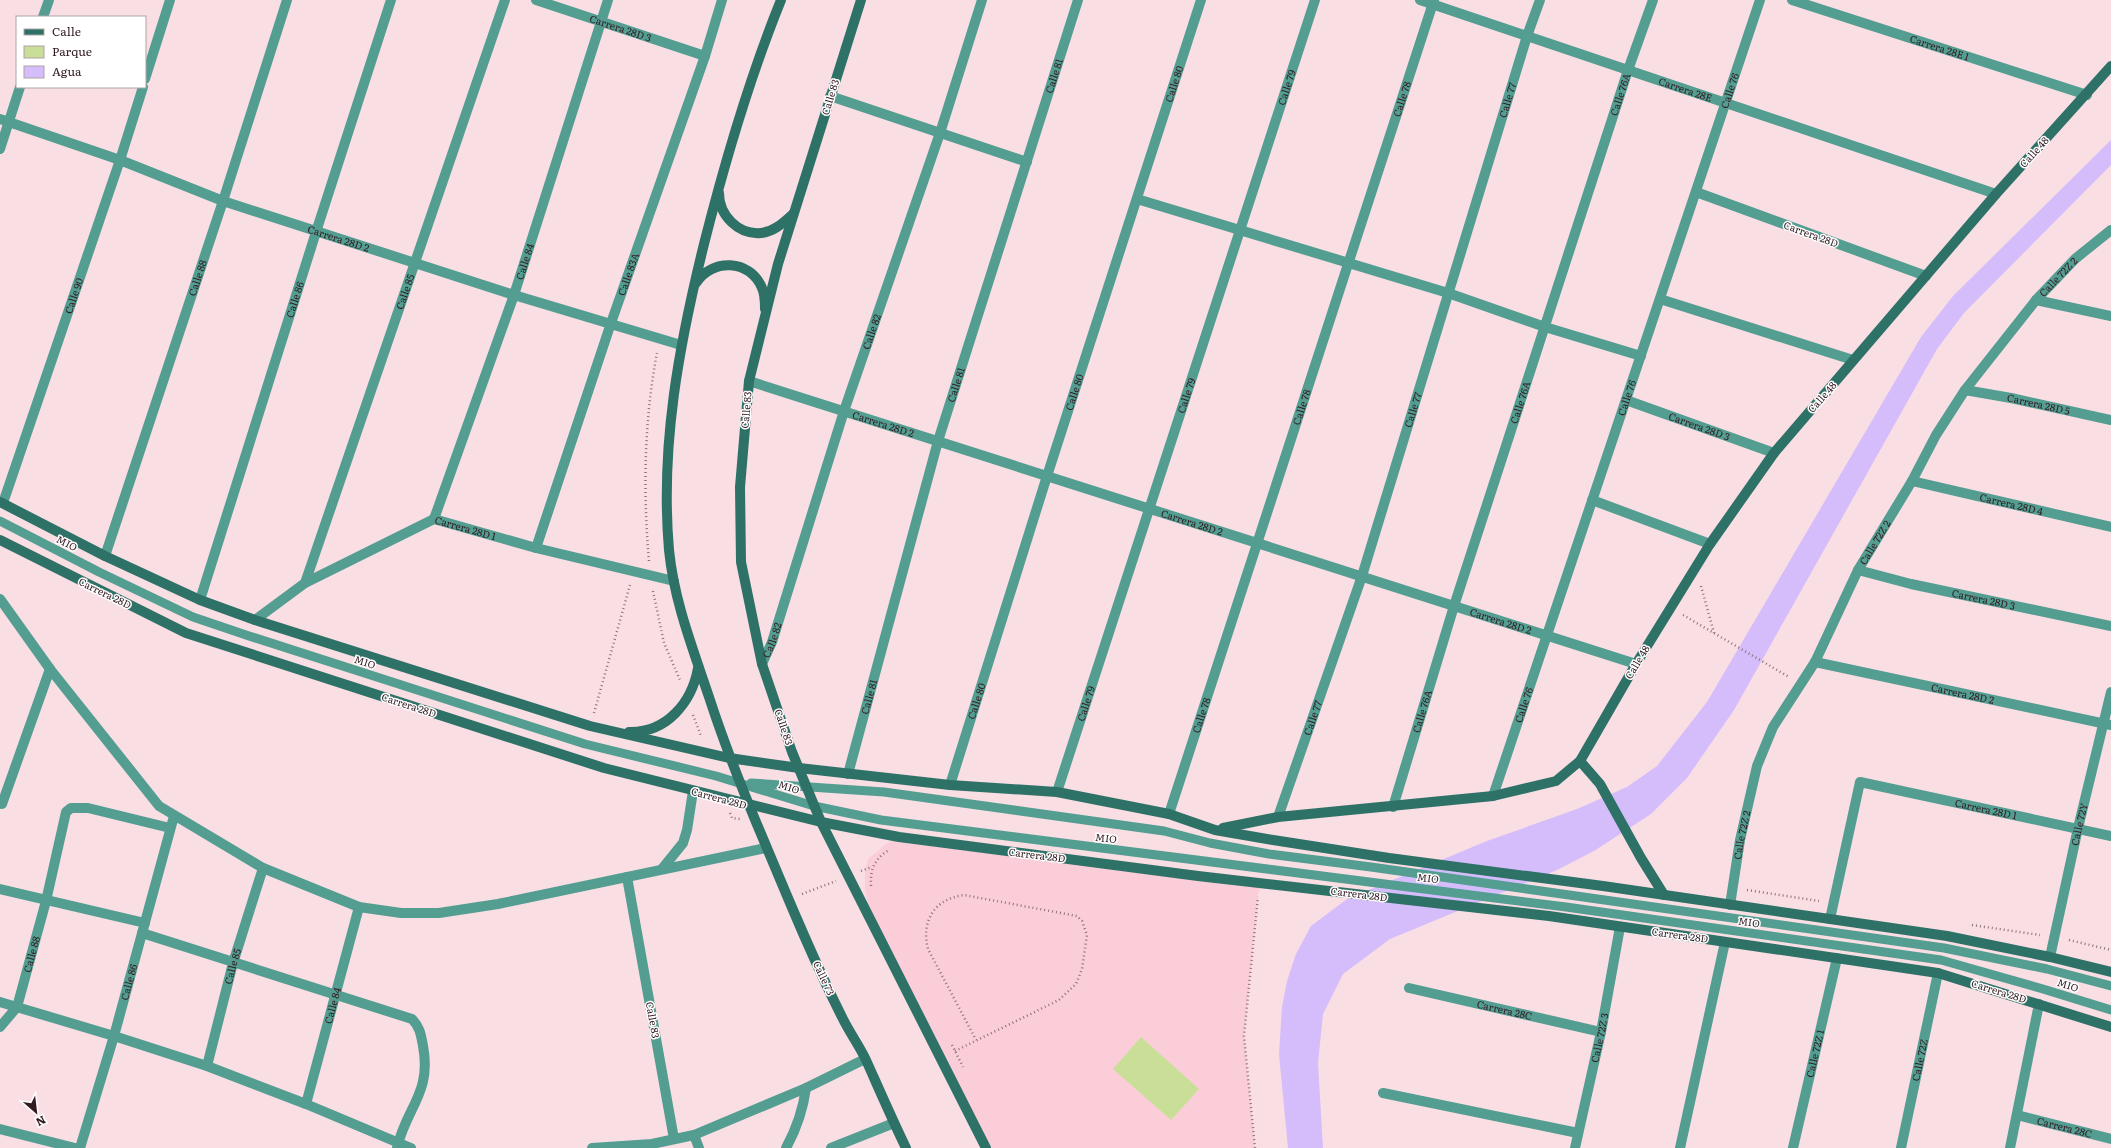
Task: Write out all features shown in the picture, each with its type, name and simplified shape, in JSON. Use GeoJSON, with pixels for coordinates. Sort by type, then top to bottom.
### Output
{"type":"FeatureCollection","features":[{"type":"Feature","properties":{"kind":"street"},"geometry":{"type":"LineString","coordinates":[[44,16],[49,0]]}},
{"type":"Feature","properties":{"kind":"street"},"geometry":{"type":"LineString","coordinates":[[146,76],[170,0]]}},
{"type":"Feature","properties":{"kind":"street","name":"Calle 88"},"geometry":{"type":"LineString","coordinates":[[105,556],[223,201],[287,0]]}},
{"type":"Feature","properties":{"kind":"street","name":"Calle 86"},"geometry":{"type":"LineString","coordinates":[[200,600],[391,0]]}},
{"type":"Feature","properties":{"kind":"street","name":"Calle 85"},"geometry":{"type":"LineString","coordinates":[[305,582],[505,0]]}},
{"type":"Feature","properties":{"kind":"street","name":"Carrera 28D 3"},"geometry":{"type":"LineString","coordinates":[[536,0],[705,56]]}},
{"type":"Feature","properties":{"kind":"street","name":"Calle 84"},"geometry":{"type":"LineString","coordinates":[[434,519],[514,295],[608,0]]}},
{"type":"Feature","properties":{"kind":"street","name":"Calle 83A"},"geometry":{"type":"LineString","coordinates":[[536,548],[611,323],[705,56],[722,0]]}},
{"type":"Feature","properties":{"kind":"street"},"geometry":{"type":"LineString","coordinates":[[749,806],[729,758],[690,641],[674,581],[669,551],[667,470],[670,419],[681,345],[693,288],[719,183],[761,50],[781,0]]}},
{"type":"Feature","properties":{"kind":"street","name":"Calle 83"},"geometry":{"type":"LineString","coordinates":[[821,822],[799,768],[762,664],[741,562],[740,487],[749,381],[778,264],[861,0]]}},
{"type":"Feature","properties":{"kind":"street","name":"Calle 82"},"geometry":{"type":"LineString","coordinates":[[762,664],[774,634],[844,411],[940,133],[982,0]]}},
{"type":"Feature","properties":{"kind":"street","name":"Calle 81"},"geometry":{"type":"LineString","coordinates":[[848,774],[938,441],[1078,0]]}},
{"type":"Feature","properties":{"kind":"street","name":"Calle 80"},"geometry":{"type":"LineString","coordinates":[[950,785],[1047,476],[1200,0]]}},
{"type":"Feature","properties":{"kind":"street","name":"Calle 79"},"geometry":{"type":"LineString","coordinates":[[1057,792],[1315,0]]}},
{"type":"Feature","properties":{"kind":"street","name":"Carrera 28E"},"geometry":{"type":"LineString","coordinates":[[1420,0],[1433,2],[1526,36],[1996,194]]}},
{"type":"Feature","properties":{"kind":"street","name":"Calle 77"},"geometry":{"type":"LineString","coordinates":[[1278,817],[1362,576],[1526,36],[1540,0]]}},
{"type":"Feature","properties":{"kind":"street","name":"Calle 76A"},"geometry":{"type":"LineString","coordinates":[[1393,806],[1454,606],[1628,70],[1653,0]]}},
{"type":"Feature","properties":{"kind":"street","name":"Calle 76"},"geometry":{"type":"LineString","coordinates":[[1493,796],[1760,0]]}},
{"type":"Feature","properties":{"kind":"street","name":"Carrera 28E 1"},"geometry":{"type":"LineString","coordinates":[[1792,0],[2087,94]]}},
{"type":"Feature","properties":{"kind":"street","name":"Calle 78"},"geometry":{"type":"LineString","coordinates":[[1169,814],[1433,2]]}},
{"type":"Feature","properties":{"kind":"street","name":"Calle 48"},"geometry":{"type":"LineString","coordinates":[[1580,761],[1636,664],[1696,566],[1774,453],[1996,194],[2111,66]]}},
{"type":"Feature","properties":{"kind":"street"},"geometry":{"type":"LineString","coordinates":[[0,149],[4,121],[20,88]]}},
{"type":"Feature","properties":{"kind":"street","name":"Calle 90"},"geometry":{"type":"LineString","coordinates":[[2,502],[120,160],[142,88]]}},
{"type":"Feature","properties":{"kind":"street"},"geometry":{"type":"LineString","coordinates":[[830,96],[1027,162]]}},
{"type":"Feature","properties":{"kind":"street","name":"Carrera 28D 2"},"geometry":{"type":"LineString","coordinates":[[4,121],[120,160],[223,201],[316,232],[514,295],[681,345]]}},
{"type":"Feature","properties":{"kind":"street"},"geometry":{"type":"LineString","coordinates":[[719,183],[719,201],[727,219],[742,231],[762,233],[780,226],[794,213]]}},
{"type":"Feature","properties":{"kind":"street","name":"Carrera 28D"},"geometry":{"type":"LineString","coordinates":[[1696,192],[1926,276]]}},
{"type":"Feature","properties":{"kind":"street"},"geometry":{"type":"LineString","coordinates":[[1137,199],[1448,293],[1545,327],[1641,356]]}},
{"type":"Feature","properties":{"kind":"street","name":"Calle 72Z 2"},"geometry":{"type":"LineString","coordinates":[[1730,904],[1740,840],[1756,766],[1773,727],[1799,684],[1815,662],[1858,570],[1912,481],[1936,435],[1965,390],[2036,300],[2075,260],[2111,230]]}},
{"type":"Feature","properties":{"kind":"street"},"geometry":{"type":"LineString","coordinates":[[693,288],[701,275],[714,267],[728,264],[742,268],[755,276],[762,288],[766,317]]}},
{"type":"Feature","properties":{"kind":"street"},"geometry":{"type":"LineString","coordinates":[[1660,298],[1853,360]]}},
{"type":"Feature","properties":{"kind":"street"},"geometry":{"type":"LineString","coordinates":[[2036,300],[2111,316]]}},
{"type":"Feature","properties":{"kind":"street","name":"Carrera 28D 2"},"geometry":{"type":"LineString","coordinates":[[749,381],[1636,664]]}},
{"type":"Feature","properties":{"kind":"street","name":"Carrera 28D 5"},"geometry":{"type":"LineString","coordinates":[[1965,390],[2011,398],[2111,420]]}},
{"type":"Feature","properties":{"kind":"street","name":"Carrera 28D 3"},"geometry":{"type":"LineString","coordinates":[[1626,400],[1774,453]]}},
{"type":"Feature","properties":{"kind":"street","name":"Carrera 28D 4"},"geometry":{"type":"LineString","coordinates":[[1912,481],[2111,527]]}},
{"type":"Feature","properties":{"kind":"street"},"geometry":{"type":"LineString","coordinates":[[1592,500],[1710,544]]}},
{"type":"Feature","properties":{"kind":"street"},"geometry":{"type":"LineString","coordinates":[[2,502],[105,556],[200,600],[254,620],[590,726],[729,758],[848,774],[950,785],[1057,792],[1169,814],[1215,830],[1389,858],[1603,886],[1947,936],[2050,957],[2111,972]]}},
{"type":"Feature","properties":{"kind":"street","name":"Carrera 28D 1"},"geometry":{"type":"LineString","coordinates":[[254,620],[305,582],[434,519],[536,548],[633,573],[674,581]]}},
{"type":"Feature","properties":{"kind":"street","name":"Carrera 28D"},"geometry":{"type":"LineString","coordinates":[[0,540],[186,633],[592,764],[749,806],[899,837],[1321,890],[1549,916],[1938,973],[2111,1027]]}},
{"type":"Feature","properties":{"kind":"street","name":"Carrera 28D 3"},"geometry":{"type":"LineString","coordinates":[[1858,570],[1911,584],[2111,626]]}},
{"type":"Feature","properties":{"kind":"street"},"geometry":{"type":"LineString","coordinates":[[0,599],[50,669],[159,806],[263,868],[359,906],[401,913],[439,913],[498,904],[766,848]]}},
{"type":"Feature","properties":{"kind":"street","name":"Carrera 28D 2"},"geometry":{"type":"LineString","coordinates":[[1815,662],[2107,724]]}},
{"type":"Feature","properties":{"kind":"street"},"geometry":{"type":"LineString","coordinates":[[614,731],[631,732],[648,730],[663,723],[677,713],[688,700],[696,684],[699,666]]}},
{"type":"Feature","properties":{"kind":"street"},"geometry":{"type":"LineString","coordinates":[[2,804],[50,669]]}},
{"type":"Feature","properties":{"kind":"street","name":"Calle 72Y"},"geometry":{"type":"LineString","coordinates":[[2050,957],[2078,828],[2107,724],[2111,692]]}},
{"type":"Feature","properties":{"kind":"street"},"geometry":{"type":"LineString","coordinates":[[1215,830],[1278,817],[1493,796],[1556,781],[1580,761],[1600,784],[1641,858],[1664,895]]}},
{"type":"Feature","properties":{"kind":"street","name":"Carrera 28D 1"},"geometry":{"type":"LineString","coordinates":[[1830,919],[1860,782],[2111,836]]}},
{"type":"Feature","properties":{"kind":"street"},"geometry":{"type":"LineString","coordinates":[[662,869],[682,843],[687,830],[693,791]]}},
{"type":"Feature","properties":{"kind":"street","name":"Calle 73"},"geometry":{"type":"LineString","coordinates":[[749,806],[788,900],[842,1018],[865,1059],[906,1148]]}},
{"type":"Feature","properties":{"kind":"street","name":"Calle 88"},"geometry":{"type":"LineString","coordinates":[[17,1007],[46,901],[66,812],[71,808],[88,808],[170,828]]}},
{"type":"Feature","properties":{"kind":"street","name":"Calle 86"},"geometry":{"type":"LineString","coordinates":[[80,1148],[114,1036],[174,816]]}},
{"type":"Feature","properties":{"kind":"street"},"geometry":{"type":"LineString","coordinates":[[821,822],[847,877],[986,1148]]}},
{"type":"Feature","properties":{"kind":"street","name":"Calle 85"},"geometry":{"type":"LineString","coordinates":[[207,1066],[233,963],[263,868]]}},
{"type":"Feature","properties":{"kind":"street","name":"Calle 83"},"geometry":{"type":"LineString","coordinates":[[627,877],[674,1139]]}},
{"type":"Feature","properties":{"kind":"street"},"geometry":{"type":"LineString","coordinates":[[0,889],[145,923]]}},
{"type":"Feature","properties":{"kind":"street","name":"Calle 84"},"geometry":{"type":"LineString","coordinates":[[306,1104],[359,906]]}},
{"type":"Feature","properties":{"kind":"street","name":"Calle 72Z 3"},"geometry":{"type":"LineString","coordinates":[[1575,1148],[1600,1032],[1620,927]]}},
{"type":"Feature","properties":{"kind":"street"},"geometry":{"type":"LineString","coordinates":[[142,933],[233,963],[404,1015],[417,1024],[425,1052],[426,1068],[424,1082],[397,1146]]}},
{"type":"Feature","properties":{"kind":"street"},"geometry":{"type":"LineString","coordinates":[[1680,1148],[1725,942]]}},
{"type":"Feature","properties":{"kind":"street","name":"Calle 72Z 1"},"geometry":{"type":"LineString","coordinates":[[1793,1148],[1837,958]]}},
{"type":"Feature","properties":{"kind":"street","name":"Calle 72Z"},"geometry":{"type":"LineString","coordinates":[[1901,1148],[1938,973]]}},
{"type":"Feature","properties":{"kind":"street","name":"Carrera 28C"},"geometry":{"type":"LineString","coordinates":[[1409,988],[1600,1032]]}},
{"type":"Feature","properties":{"kind":"street"},"geometry":{"type":"LineString","coordinates":[[0,1002],[207,1066],[306,1104],[397,1146],[411,1148]]}},
{"type":"Feature","properties":{"kind":"street"},"geometry":{"type":"LineString","coordinates":[[2010,1148],[2039,1004]]}},
{"type":"Feature","properties":{"kind":"street"},"geometry":{"type":"LineString","coordinates":[[0,1027],[17,1007]]}},
{"type":"Feature","properties":{"kind":"street"},"geometry":{"type":"LineString","coordinates":[[592,1148],[652,1144],[694,1136],[806,1088],[865,1059]]}},
{"type":"Feature","properties":{"kind":"street"},"geometry":{"type":"LineString","coordinates":[[786,1148],[794,1134],[804,1109],[806,1088]]}},
{"type":"Feature","properties":{"kind":"street"},"geometry":{"type":"LineString","coordinates":[[1383,1093],[1578,1133]]}},
{"type":"Feature","properties":{"kind":"street","name":"Carrera 28C"},"geometry":{"type":"LineString","coordinates":[[2017,1115],[2111,1139]]}},
{"type":"Feature","properties":{"kind":"street"},"geometry":{"type":"LineString","coordinates":[[831,1148],[843,1145],[894,1123]]}},
{"type":"Feature","properties":{"kind":"street"},"geometry":{"type":"LineString","coordinates":[[0,1129],[75,1148]]}},
{"type":"Feature","properties":{"kind":"street"},"geometry":{"type":"LineString","coordinates":[[694,1136],[699,1148]]}},
{"type":"Feature","properties":{"kind":"lane","name":"MIO"},"geometry":{"type":"LineString","coordinates":[[0,521],[99,572],[193,617],[585,744],[739,782],[814,806],[881,820],[1566,907],[1941,960],[2111,1010]]}},
{"type":"Feature","properties":{"kind":"lane","name":"MIO"},"geometry":{"type":"LineString","coordinates":[[739,782],[806,785],[884,792],[1164,831],[1210,843],[1270,854],[1944,948],[2047,969],[2111,986]]}},
{"type":"Feature","properties":{"kind":"path"},"geometry":{"type":"LineString","coordinates":[[1696,566],[1714,633]]}},
{"type":"Feature","properties":{"kind":"path"},"geometry":{"type":"LineString","coordinates":[[590,726],[633,573]]}},
{"type":"Feature","properties":{"kind":"path"},"geometry":{"type":"LineString","coordinates":[[1670,608],[1770,665],[1799,684]]}},
{"type":"Feature","properties":{"kind":"path"},"geometry":{"type":"LineString","coordinates":[[871,888],[872,867],[878,858],[891,849]]}},
{"type":"Feature","properties":{"kind":"path"},"geometry":{"type":"LineString","coordinates":[[788,900],[872,867]]}},
{"type":"Feature","properties":{"kind":"path"},"geometry":{"type":"LineString","coordinates":[[1255,1148],[1244,1036],[1258,895],[1262,882]]}},
{"type":"Feature","properties":{"kind":"path"},"geometry":{"type":"LineString","coordinates":[[955,1051],[1059,1000],[1076,984],[1082,968],[1087,935],[1082,921],[1077,916],[964,895],[954,896],[937,906],[926,927],[925,937],[928,949],[976,1040]]}},
{"type":"Feature","properties":{"kind":"path"},"geometry":{"type":"LineString","coordinates":[[952,1044],[966,1072]]}},
{"type":"Feature","properties":{"kind":"shaded area"},"geometry":{"type":"Polygon","coordinates":[[[899,837],[1262,882],[1258,895],[1244,1036],[1255,1148],[986,1148],[872,922],[865,890],[865,872],[868,859],[886,844],[899,837]]]}},
{"type":"Feature","properties":{"kind":"green space"},"geometry":{"type":"Polygon","coordinates":[[[1141,1037],[1199,1089],[1171,1120],[1113,1069],[1141,1037]]]}},
{"type":"Feature","properties":{"kind":"water"},"geometry":{"type":"Polygon","coordinates":[[[2111,140],[2111,165],[1964,313],[1937,349],[1734,710],[1687,778],[1651,814],[1594,851],[1557,870],[1390,939],[1343,974],[1323,1014],[1318,1063],[1323,1148],[1288,1148],[1279,1054],[1282,1007],[1287,981],[1296,954],[1311,926],[1347,899],[1487,841],[1577,809],[1627,787],[1657,766],[1707,702],[1921,337],[1953,296],[2111,140]]]}}]}
